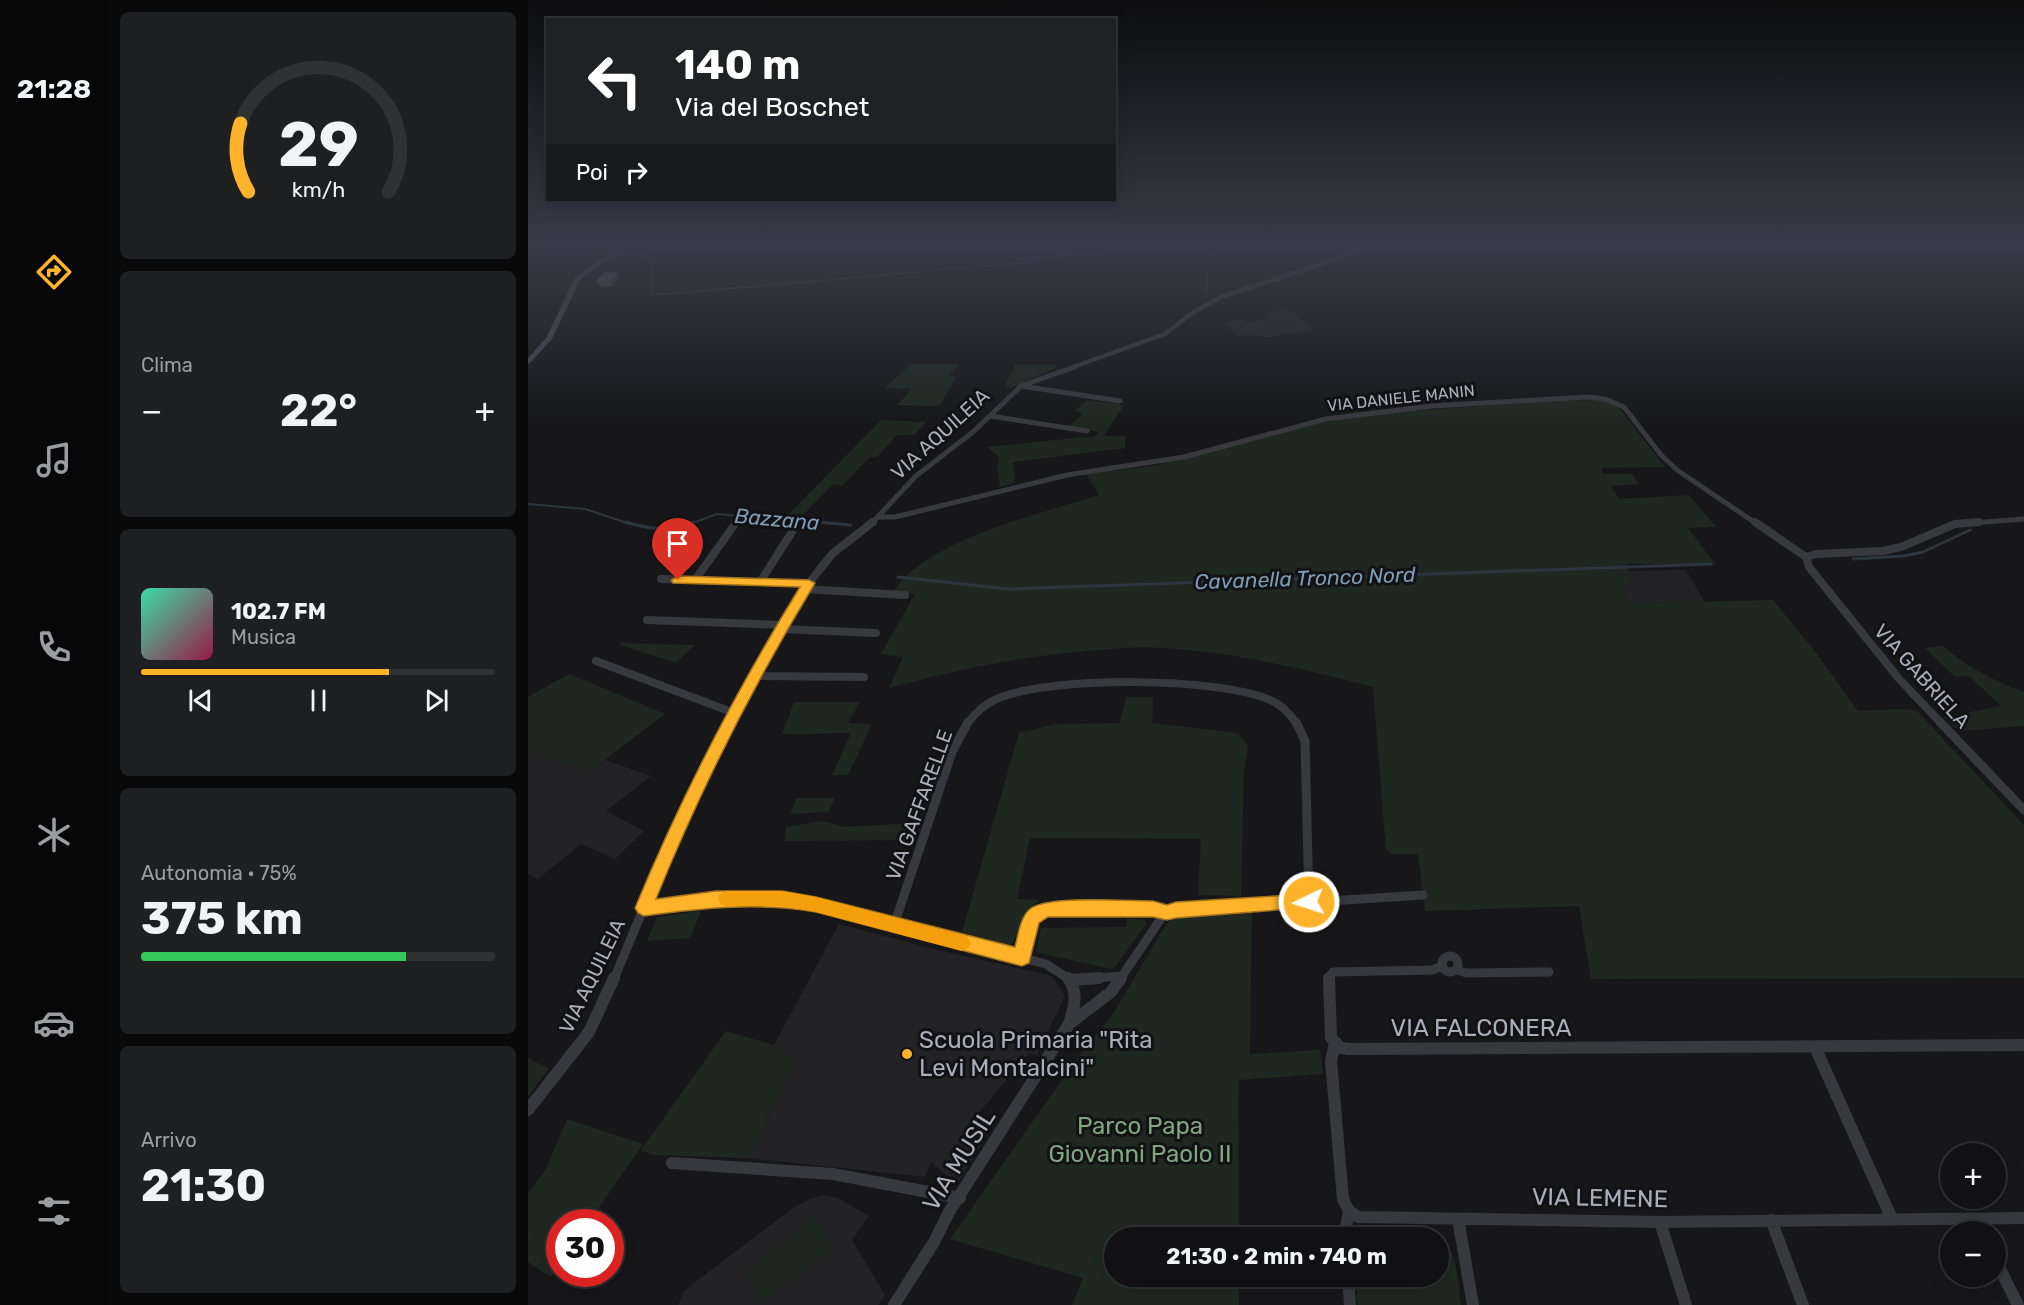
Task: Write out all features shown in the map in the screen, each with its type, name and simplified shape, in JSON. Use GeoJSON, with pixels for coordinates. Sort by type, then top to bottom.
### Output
{"type":"FeatureCollection","features":[{"type":"Feature","properties":{"kind":"street"},"geometry":{"type":"LineString","coordinates":[[528,362],[549,339],[565,305]]}},
{"type":"Feature","properties":{"kind":"street","name":"VIA AQUILEIA"},"geometry":{"type":"LineString","coordinates":[[528,1110],[548,1088],[589,1032],[628,949],[674,836],[710,760],[737,714],[782,627],[807,586],[832,554],[880,517],[916,476],[973,432],[1012,392],[1021,386],[1165,334],[1204,305]]}},
{"type":"Feature","properties":{"kind":"street"},"geometry":{"type":"LineString","coordinates":[[1021,386],[1120,401]]}},
{"type":"Feature","properties":{"kind":"street","name":"VIA DANIELE MANIN"},"geometry":{"type":"LineString","coordinates":[[880,517],[895,517],[1067,475],[1184,457],[1342,417],[1432,406],[1587,397],[1605,399],[1624,407],[1661,454],[1677,470],[1806,557]]}},
{"type":"Feature","properties":{"kind":"street"},"geometry":{"type":"LineString","coordinates":[[990,416],[1087,430]]}},
{"type":"Feature","properties":{"kind":"street"},"geometry":{"type":"LineString","coordinates":[[1806,557],[1816,554],[1901,548],[1955,524],[2024,519]]}},
{"type":"Feature","properties":{"kind":"street"},"geometry":{"type":"LineString","coordinates":[[695,580],[735,524]]}},
{"type":"Feature","properties":{"kind":"street"},"geometry":{"type":"LineString","coordinates":[[760,582],[795,528]]}},
{"type":"Feature","properties":{"kind":"street","name":"VIA GABRIELA"},"geometry":{"type":"LineString","coordinates":[[1806,557],[1809,567],[1900,680],[2024,810]]}},
{"type":"Feature","properties":{"kind":"street"},"geometry":{"type":"LineString","coordinates":[[661,579],[760,582],[905,595]]}},
{"type":"Feature","properties":{"kind":"street"},"geometry":{"type":"LineString","coordinates":[[647,620],[876,633]]}},
{"type":"Feature","properties":{"kind":"street"},"geometry":{"type":"LineString","coordinates":[[596,661],[737,714]]}},
{"type":"Feature","properties":{"kind":"street"},"geometry":{"type":"LineString","coordinates":[[756,676],[864,677]]}},
{"type":"Feature","properties":{"kind":"street","name":"VIA GAFFARELLE"},"geometry":{"type":"LineString","coordinates":[[894,925],[952,752],[962,730],[972,716],[1000,697],[1023,690],[1100,684],[1168,684],[1242,692],[1269,699],[1284,707],[1299,726],[1305,741],[1309,902]]}},
{"type":"Feature","properties":{"kind":"street"},"geometry":{"type":"LineString","coordinates":[[1022,957],[1030,922],[1034,916],[1045,909],[1153,909],[1167,912],[1423,895]]}},
{"type":"Feature","properties":{"kind":"street"},"geometry":{"type":"LineString","coordinates":[[644,908],[716,899],[782,898],[816,904],[1022,957],[1060,970],[1071,980],[1122,976]]}},
{"type":"Feature","properties":{"kind":"street"},"geometry":{"type":"LineString","coordinates":[[1069,1024],[1111,992],[1167,912]]}},
{"type":"Feature","properties":{"kind":"street"},"geometry":{"type":"LineString","coordinates":[[1346,1227],[1349,1211],[1343,1199],[1332,1073],[1332,1050],[1335,1043],[1329,1032],[1327,980],[1330,974],[1338,971],[1436,970],[1443,966],[1444,959],[1453,957],[1458,963],[1456,970],[1467,974],[1548,972]]}},
{"type":"Feature","properties":{"kind":"street","name":"VIA MUSIL"},"geometry":{"type":"LineString","coordinates":[[894,1305],[934,1242],[949,1212],[1069,1024],[1077,1000],[1071,980]]}},
{"type":"Feature","properties":{"kind":"street","name":"VIA FALCONERA"},"geometry":{"type":"LineString","coordinates":[[1335,1043],[1349,1050],[2024,1045]]}},
{"type":"Feature","properties":{"kind":"street"},"geometry":{"type":"LineString","coordinates":[[1815,1047],[1892,1219]]}},
{"type":"Feature","properties":{"kind":"street"},"geometry":{"type":"LineString","coordinates":[[672,1163],[832,1174],[960,1198]]}},
{"type":"Feature","properties":{"kind":"street","name":"VIA LEMENE"},"geometry":{"type":"LineString","coordinates":[[1349,1211],[1358,1217],[1660,1222],[2024,1218]]}},
{"type":"Feature","properties":{"kind":"street"},"geometry":{"type":"LineString","coordinates":[[1458,1219],[1473,1305]]}},
{"type":"Feature","properties":{"kind":"street"},"geometry":{"type":"LineString","coordinates":[[1771,1220],[1803,1305]]}},
{"type":"Feature","properties":{"kind":"street"},"geometry":{"type":"LineString","coordinates":[[1660,1222],[1686,1305]]}},
{"type":"Feature","properties":{"kind":"street"},"geometry":{"type":"LineString","coordinates":[[2006,1281],[2018,1305]]}},
{"type":"Feature","properties":{"kind":"street"},"geometry":{"type":"LineString","coordinates":[[1349,1287],[1350,1305]]}},
{"type":"Feature","properties":{"kind":"shaded area"},"geometry":{"type":"Polygon","coordinates":[[[1686,570],[1705,602],[1624,603],[1629,571],[1686,570]]]}},
{"type":"Feature","properties":{"kind":"shaded area"},"geometry":{"type":"Polygon","coordinates":[[[528,750],[589,772],[605,760],[651,776],[606,811],[644,831],[615,859],[581,844],[538,879],[528,874],[528,750]]]}},
{"type":"Feature","properties":{"kind":"shaded area","name":"Scuola Primaria \"Rita Levi Montalcini\""},"geometry":{"type":"Polygon","coordinates":[[[839,924],[937,950],[1052,976],[1065,996],[1037,1055],[1029,1053],[968,1126],[987,1135],[958,1183],[931,1163],[925,1177],[748,1158],[795,1061],[774,1045],[839,924]]]}},
{"type":"Feature","properties":{"kind":"shaded area"},"geometry":{"type":"Polygon","coordinates":[[[822,1195],[838,1198],[869,1216],[852,1240],[885,1295],[878,1305],[678,1305],[685,1290],[793,1208],[822,1195]]]}},
{"type":"Feature","properties":{"kind":"green space"},"geometry":{"type":"Polygon","coordinates":[[[1287,308],[1314,330],[1269,337],[1245,335],[1238,337],[1224,323],[1241,319],[1248,323],[1270,318],[1267,313],[1287,308]]]}},
{"type":"Feature","properties":{"kind":"green space"},"geometry":{"type":"Polygon","coordinates":[[[912,364],[960,364],[948,376],[956,377],[939,406],[897,405],[912,389],[884,388],[912,364]]]}},
{"type":"Feature","properties":{"kind":"green space"},"geometry":{"type":"Polygon","coordinates":[[[1015,365],[1059,366],[1011,388],[1005,386],[1015,365]]]}},
{"type":"Feature","properties":{"kind":"green space"},"geometry":{"type":"Polygon","coordinates":[[[1088,400],[1124,405],[1104,436],[1125,436],[1125,448],[1013,462],[1015,483],[1000,487],[997,467],[999,457],[987,447],[1096,436],[1099,432],[1068,427],[1083,414],[1074,411],[1088,400]]]}},
{"type":"Feature","properties":{"kind":"green space"},"geometry":{"type":"Polygon","coordinates":[[[1596,400],[1612,403],[1620,409],[1665,467],[1601,468],[1603,474],[1632,474],[1639,484],[1611,486],[1619,499],[1689,495],[1716,527],[1688,528],[1715,564],[1627,564],[1629,571],[1624,603],[1773,600],[1814,650],[1858,711],[1906,709],[1917,711],[2024,825],[2024,978],[1591,979],[1579,906],[1425,911],[1418,854],[1392,854],[1386,850],[1373,687],[1242,657],[1147,647],[1072,652],[1019,659],[889,688],[903,657],[881,654],[915,594],[893,592],[909,574],[957,543],[1017,520],[1099,495],[1086,474],[1155,466],[1301,427],[1370,414],[1547,401],[1596,400]]]}},
{"type":"Feature","properties":{"kind":"green space"},"geometry":{"type":"Polygon","coordinates":[[[881,420],[926,422],[914,435],[897,435],[877,457],[870,457],[842,486],[833,484],[800,518],[786,517],[881,420]]]}},
{"type":"Feature","properties":{"kind":"green space"},"geometry":{"type":"Polygon","coordinates":[[[621,643],[695,645],[676,663],[620,645],[621,643]]]}},
{"type":"Feature","properties":{"kind":"green space"},"geometry":{"type":"Polygon","coordinates":[[[1943,646],[1981,673],[2024,692],[2024,726],[1959,731],[1944,717],[2001,706],[1969,676],[1955,677],[1925,648],[1943,646]]]}},
{"type":"Feature","properties":{"kind":"green space"},"geometry":{"type":"Polygon","coordinates":[[[569,674],[665,714],[589,772],[528,750],[528,697],[569,674]]]}},
{"type":"Feature","properties":{"kind":"green space"},"geometry":{"type":"Polygon","coordinates":[[[1126,697],[1153,697],[1152,723],[1238,733],[1248,746],[1244,769],[1241,896],[1198,895],[1201,839],[1030,838],[1017,899],[1040,900],[1026,913],[1013,942],[1009,945],[962,932],[1019,733],[1056,724],[1120,723],[1126,697]]]}},
{"type":"Feature","properties":{"kind":"green space"},"geometry":{"type":"Polygon","coordinates":[[[794,702],[860,702],[848,723],[872,724],[848,775],[832,775],[851,733],[782,734],[794,702]]]}},
{"type":"Feature","properties":{"kind":"green space"},"geometry":{"type":"Polygon","coordinates":[[[797,798],[835,798],[828,812],[790,814],[797,798]]]}},
{"type":"Feature","properties":{"kind":"green space"},"geometry":{"type":"Polygon","coordinates":[[[823,821],[844,827],[916,823],[906,840],[785,841],[786,827],[823,821]]]}},
{"type":"Feature","properties":{"kind":"green space"},"geometry":{"type":"Polygon","coordinates":[[[701,911],[690,938],[647,941],[657,917],[701,911]]]}},
{"type":"Feature","properties":{"kind":"green space","name":"Parco Papa Giovanni Paolo II"},"geometry":{"type":"Polygon","coordinates":[[[1252,911],[1250,1054],[1320,1050],[1323,1074],[1238,1080],[1239,1227],[1104,1227],[1104,1287],[1239,1287],[1239,1305],[1072,1305],[1083,1278],[950,1239],[1076,1060],[1113,1014],[1166,925],[1176,915],[1252,911]]]}},
{"type":"Feature","properties":{"kind":"green space"},"geometry":{"type":"Polygon","coordinates":[[[1127,918],[1145,920],[1146,924],[1115,967],[1111,969],[1036,952],[1041,928],[1127,927],[1127,918]]]}},
{"type":"Feature","properties":{"kind":"green space"},"geometry":{"type":"Polygon","coordinates":[[[726,1031],[774,1045],[795,1061],[748,1158],[653,1155],[641,1150],[726,1031]]]}},
{"type":"Feature","properties":{"kind":"green space"},"geometry":{"type":"Polygon","coordinates":[[[528,1058],[549,1069],[528,1096],[528,1058]]]}},
{"type":"Feature","properties":{"kind":"green space"},"geometry":{"type":"Polygon","coordinates":[[[567,1119],[643,1144],[598,1209],[546,1209],[546,1274],[528,1262],[528,1194],[546,1169],[567,1119]]]}},
{"type":"Feature","properties":{"kind":"green space"},"geometry":{"type":"Polygon","coordinates":[[[816,1216],[833,1248],[761,1303],[746,1271],[816,1216]]]}},
{"type":"Feature","properties":{"kind":"green space"},"geometry":{"type":"Polygon","coordinates":[[[1449,1248],[1455,1263],[1461,1305],[1358,1305],[1356,1287],[1449,1287],[1449,1248]]]}},
{"type":"Feature","properties":{"kind":"waterway","name":"Bazzana"},"geometry":{"type":"LineString","coordinates":[[528,504],[585,509],[630,524]]}},
{"type":"Feature","properties":{"kind":"waterway","name":"Bazzana"},"geometry":{"type":"LineString","coordinates":[[690,524],[717,514],[836,524]]}},
{"type":"Feature","properties":{"kind":"waterway","name":"Bazzana"},"geometry":{"type":"LineString","coordinates":[[626,522],[660,528],[677,527],[694,522]]}},
{"type":"Feature","properties":{"kind":"waterway","name":"Bazzana"},"geometry":{"type":"LineString","coordinates":[[818,522],[851,525]]}},
{"type":"Feature","properties":{"kind":"waterway","name":"Cavanella Tronco Nord"},"geometry":{"type":"LineString","coordinates":[[1853,559],[1903,556],[1923,552],[1970,530]]}},
{"type":"Feature","properties":{"kind":"waterway","name":"Cavanella Tronco Nord"},"geometry":{"type":"LineString","coordinates":[[898,577],[1009,589],[1711,564]]}},
{"type":"Feature","properties":{"kind":"slow traffic"},"geometry":{"type":"LineString","coordinates":[[726,899],[782,898],[816,904],[962,943]]}},
{"type":"Feature","properties":{"kind":"place","name":"Scuola Primaria \"Rita Levi Montalcini\""},"geometry":{"type":"Point","coordinates":[907,1054]}},
{"type":"Feature","properties":{"kind":"route"},"geometry":{"type":"LineString","coordinates":[[678,580],[809,583],[783,625],[737,714],[710,760],[669,847],[644,908],[716,899],[782,898],[816,904],[1022,957],[1030,922],[1034,916],[1045,909],[1153,909],[1167,912],[1309,902]]}}]}
